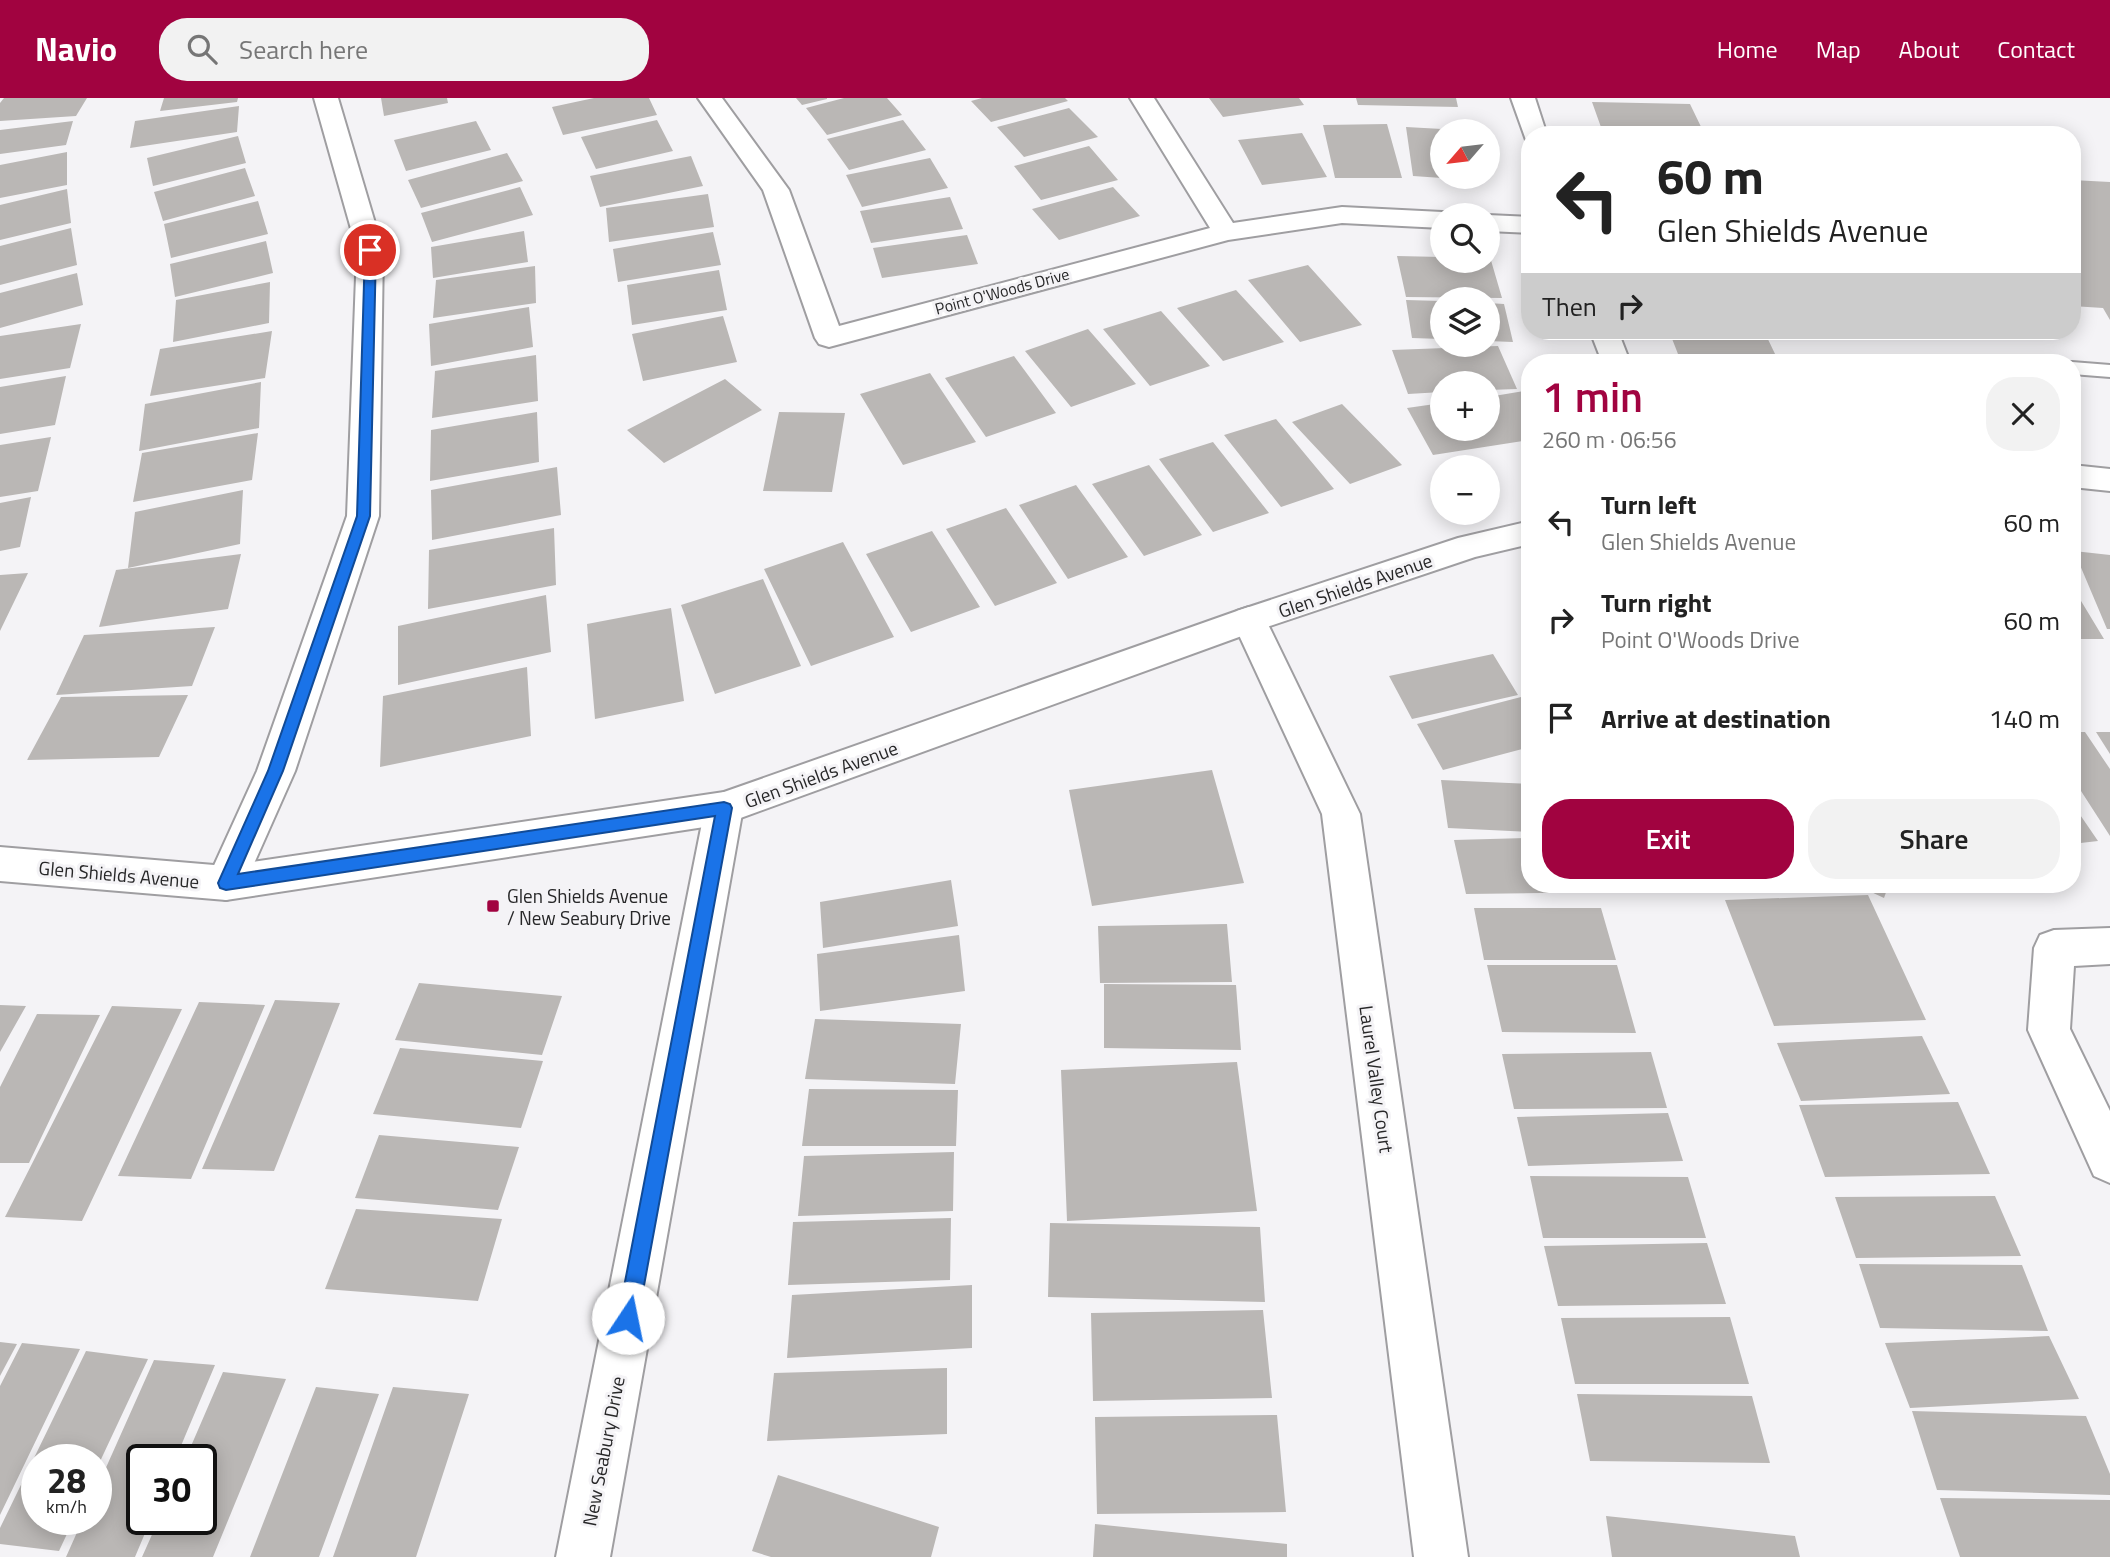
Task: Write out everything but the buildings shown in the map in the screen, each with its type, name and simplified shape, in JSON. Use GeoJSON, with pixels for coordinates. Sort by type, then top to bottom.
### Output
{"type":"FeatureCollection","features":[{"type":"Feature","properties":{"kind":"street"},"geometry":{"type":"LineString","coordinates":[[226,883],[276,771],[363,516],[370,250],[326,98]]}},
{"type":"Feature","properties":{"kind":"street","name":"Point O'Woods Drive"},"geometry":{"type":"LineString","coordinates":[[710,98],[776,190],[829,338],[1226,232],[1342,215],[1430,219]]}},
{"type":"Feature","properties":{"kind":"street"},"geometry":{"type":"LineString","coordinates":[[1142,98],[1226,232]]}},
{"type":"Feature","properties":{"kind":"street"},"geometry":{"type":"LineString","coordinates":[[1523,98],[1532,126]]}},
{"type":"Feature","properties":{"kind":"street"},"geometry":{"type":"LineString","coordinates":[[1500,224],[1521,225]]}},
{"type":"Feature","properties":{"kind":"street"},"geometry":{"type":"LineString","coordinates":[[2081,477],[2110,480]]}},
{"type":"Feature","properties":{"kind":"street","name":"Glen Shields Avenue"},"geometry":{"type":"LineString","coordinates":[[0,864],[226,883],[724,808],[1249,620],[1470,546],[1521,533]]}},
{"type":"Feature","properties":{"kind":"street","name":"Laurel Valley Court"},"geometry":{"type":"LineString","coordinates":[[1249,620],[1341,814],[1441,1557]]}},
{"type":"Feature","properties":{"kind":"street","name":"New Seabury Drive"},"geometry":{"type":"LineString","coordinates":[[583,1557],[724,808]]}},
{"type":"Feature","properties":{"kind":"street"},"geometry":{"type":"LineString","coordinates":[[2110,946],[2054,948],[2049,1030],[2110,1160]]}},
{"type":"Feature","properties":{"kind":"lane"},"geometry":{"type":"LineString","coordinates":[[2081,369],[2110,371]]}},
{"type":"Feature","properties":{"kind":"place","name":"Glen Shields Avenue / New Seabury Drive"},"geometry":{"type":"Point","coordinates":[493,906]}},
{"type":"Feature","properties":{"kind":"route"},"geometry":{"type":"LineString","coordinates":[[370,250],[363,516],[276,771],[226,883],[724,808],[628,1318]]}}]}
